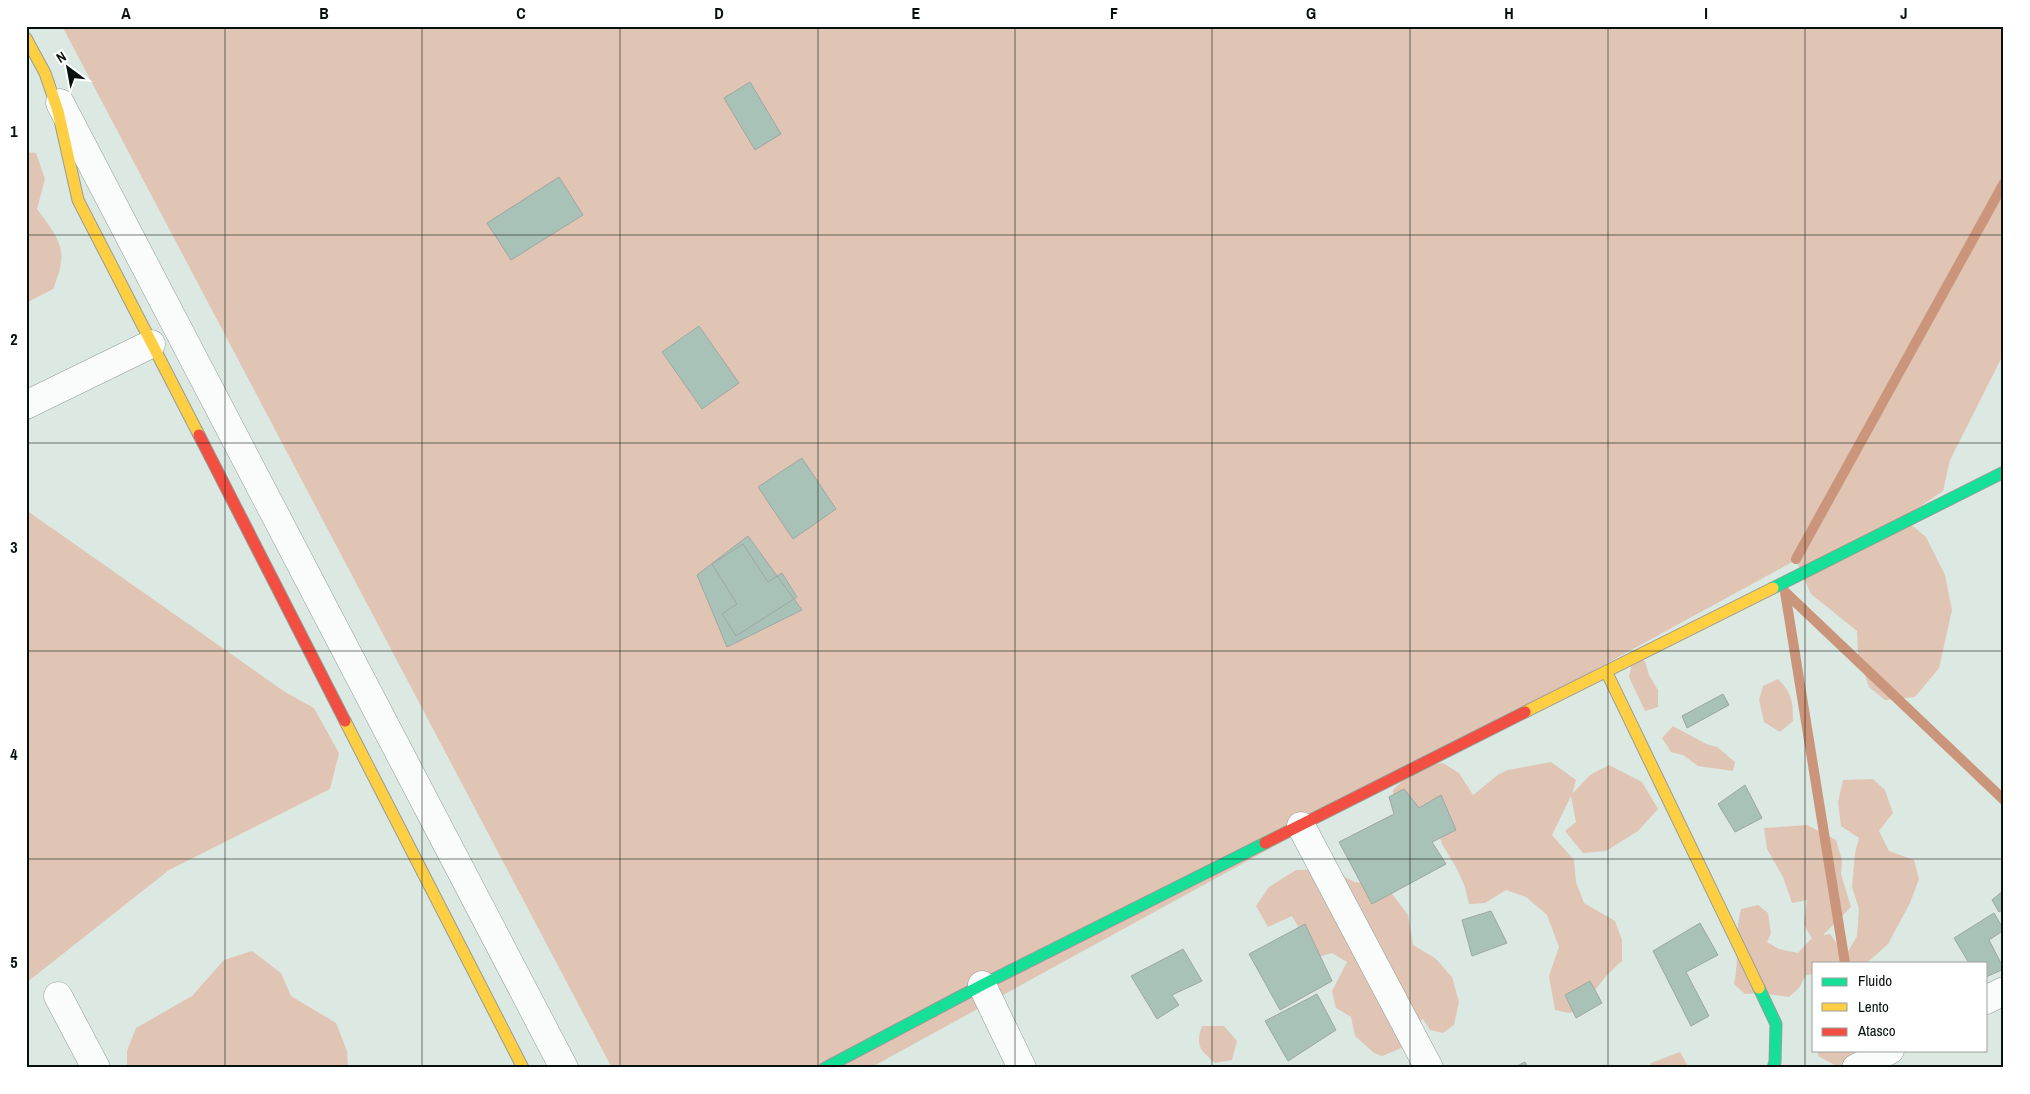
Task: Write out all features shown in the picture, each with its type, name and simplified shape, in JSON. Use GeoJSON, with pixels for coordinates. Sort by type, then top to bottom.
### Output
{"type":"FeatureCollection","features":[{"type":"Feature","properties":{"kind":"street"},"geometry":{"type":"LineString","coordinates":[[26,38],[564,1068]]}},
{"type":"Feature","properties":{"kind":"street"},"geometry":{"type":"LineString","coordinates":[[45,73],[58,111],[78,200],[523,1068]]}},
{"type":"Feature","properties":{"kind":"street"},"geometry":{"type":"LineString","coordinates":[[26,405],[151,344]]}},
{"type":"Feature","properties":{"kind":"street"},"geometry":{"type":"LineString","coordinates":[[825,1068],[982,985],[2004,472]]}},
{"type":"Feature","properties":{"kind":"street"},"geometry":{"type":"LineString","coordinates":[[1606,671],[1776,1024],[1775,1062],[1772,1068]]}},
{"type":"Feature","properties":{"kind":"street"},"geometry":{"type":"LineString","coordinates":[[1301,826],[1429,1068]]}},
{"type":"Feature","properties":{"kind":"street"},"geometry":{"type":"LineString","coordinates":[[982,985],[1022,1068]]}},
{"type":"Feature","properties":{"kind":"street"},"geometry":{"type":"LineString","coordinates":[[1988,999],[2004,991]]}},
{"type":"Feature","properties":{"kind":"street"},"geometry":{"type":"LineString","coordinates":[[58,996],[96,1068]]}},
{"type":"Feature","properties":{"kind":"street"},"geometry":{"type":"LineString","coordinates":[[1856,1068],[1886,1052]]}},
{"type":"Feature","properties":{"kind":"shaded area"},"geometry":{"type":"Polygon","coordinates":[[[62,26],[2004,26],[2004,353],[1950,460],[1943,491],[1903,518],[1926,537],[1945,575],[1952,610],[1939,668],[1915,697],[1885,700],[1869,687],[1858,655],[1857,631],[1811,594],[1796,560],[1417,767],[1443,763],[1459,773],[1473,795],[1499,774],[1508,770],[1551,762],[1576,780],[1572,794],[1590,775],[1609,765],[1642,782],[1658,809],[1638,831],[1606,851],[1583,853],[1565,831],[1576,822],[1571,796],[1552,835],[1574,860],[1576,882],[1584,903],[1615,921],[1622,940],[1622,961],[1598,986],[1589,1006],[1569,1013],[1555,1010],[1549,976],[1559,947],[1547,915],[1526,897],[1506,890],[1485,903],[1469,904],[1465,887],[1442,844],[1435,822],[1394,810],[1393,790],[1413,770],[870,1068],[612,1068],[62,26]]]}},
{"type":"Feature","properties":{"kind":"shaded area"},"geometry":{"type":"Polygon","coordinates":[[[26,152],[36,153],[45,179],[37,209],[57,238],[60,247],[61,265],[53,289],[26,303],[26,152]]]}},
{"type":"Feature","properties":{"kind":"shaded area"},"geometry":{"type":"Polygon","coordinates":[[[26,510],[285,692],[314,708],[339,753],[330,789],[169,870],[26,983],[26,510]]]}},
{"type":"Feature","properties":{"kind":"shaded area"},"geometry":{"type":"Polygon","coordinates":[[[1633,659],[1645,661],[1649,675],[1658,690],[1658,707],[1645,711],[1629,677],[1633,659]]]}},
{"type":"Feature","properties":{"kind":"shaded area"},"geometry":{"type":"Polygon","coordinates":[[[1778,679],[1789,693],[1793,714],[1793,721],[1780,732],[1764,722],[1759,700],[1763,686],[1778,679]]]}},
{"type":"Feature","properties":{"kind":"shaded area"},"geometry":{"type":"Polygon","coordinates":[[[1673,726],[1706,744],[1717,747],[1735,762],[1733,771],[1698,766],[1683,755],[1671,752],[1662,738],[1673,726]]]}},
{"type":"Feature","properties":{"kind":"shaded area"},"geometry":{"type":"Polygon","coordinates":[[[1873,779],[1885,790],[1893,813],[1879,831],[1889,851],[1914,860],[1919,879],[1910,903],[1888,944],[1868,962],[1812,962],[1812,974],[1806,975],[1799,988],[1789,997],[1761,993],[1745,994],[1734,984],[1741,909],[1758,905],[1768,913],[1771,933],[1767,942],[1779,949],[1798,953],[1812,938],[1804,925],[1807,900],[1792,903],[1783,877],[1767,849],[1764,828],[1807,825],[1836,840],[1842,860],[1841,874],[1851,907],[1823,935],[1830,934],[1845,957],[1857,936],[1859,909],[1852,887],[1855,853],[1859,838],[1841,826],[1838,802],[1843,780],[1873,779]]]}},
{"type":"Feature","properties":{"kind":"shaded area"},"geometry":{"type":"Polygon","coordinates":[[[1328,869],[1355,882],[1387,887],[1408,915],[1413,945],[1435,958],[1452,977],[1459,1002],[1454,1025],[1443,1033],[1430,1030],[1423,1019],[1410,1027],[1404,1047],[1382,1056],[1374,1053],[1355,1036],[1351,1017],[1336,1008],[1332,991],[1347,962],[1332,953],[1316,958],[1292,916],[1268,927],[1256,906],[1269,887],[1296,870],[1328,869]]]}},
{"type":"Feature","properties":{"kind":"shaded area"},"geometry":{"type":"Polygon","coordinates":[[[252,951],[281,973],[291,996],[336,1023],[347,1051],[348,1068],[127,1068],[127,1051],[136,1028],[192,996],[224,960],[252,951]]]}},
{"type":"Feature","properties":{"kind":"shaded area"},"geometry":{"type":"Polygon","coordinates":[[[1202,1026],[1224,1026],[1237,1041],[1232,1060],[1215,1063],[1202,1051],[1199,1038],[1202,1026]]]}},
{"type":"Feature","properties":{"kind":"shaded area"},"geometry":{"type":"Polygon","coordinates":[[[1680,1052],[1689,1068],[1650,1068],[1651,1063],[1680,1052]]]}},
{"type":"Feature","properties":{"kind":"shaded area"},"geometry":{"type":"Polygon","coordinates":[[[1818,1052],[1870,1052],[1875,1068],[1831,1068],[1837,1066],[1818,1056],[1818,1052]]]}},
{"type":"Feature","properties":{"kind":"building"},"geometry":{"type":"Polygon","coordinates":[[[750,82],[781,134],[755,150],[724,98],[750,82]]]}},
{"type":"Feature","properties":{"kind":"building"},"geometry":{"type":"Polygon","coordinates":[[[559,177],[583,215],[511,260],[487,223],[559,177]]]}},
{"type":"Feature","properties":{"kind":"building"},"geometry":{"type":"Polygon","coordinates":[[[699,326],[739,383],[702,409],[662,352],[699,326]]]}},
{"type":"Feature","properties":{"kind":"building"},"geometry":{"type":"Polygon","coordinates":[[[802,458],[836,509],[793,539],[758,487],[802,458]]]}},
{"type":"Feature","properties":{"kind":"building"},"geometry":{"type":"Polygon","coordinates":[[[748,536],[802,610],[727,647],[697,575],[748,536]]]}},
{"type":"Feature","properties":{"kind":"building"},"geometry":{"type":"Polygon","coordinates":[[[743,544],[768,582],[782,573],[797,597],[736,636],[722,614],[737,604],[712,564],[743,544]]]}},
{"type":"Feature","properties":{"kind":"building"},"geometry":{"type":"Polygon","coordinates":[[[1723,694],[1729,705],[1687,728],[1682,716],[1723,694]]]}},
{"type":"Feature","properties":{"kind":"building"},"geometry":{"type":"Polygon","coordinates":[[[1745,785],[1762,818],[1735,832],[1718,804],[1745,785]]]}},
{"type":"Feature","properties":{"kind":"building"},"geometry":{"type":"Polygon","coordinates":[[[1404,789],[1419,808],[1441,795],[1456,830],[1432,842],[1446,864],[1372,904],[1339,842],[1394,814],[1389,797],[1404,789]]]}},
{"type":"Feature","properties":{"kind":"building"},"geometry":{"type":"Polygon","coordinates":[[[2004,890],[2004,909],[1999,912],[1992,900],[2004,890]]]}},
{"type":"Feature","properties":{"kind":"building"},"geometry":{"type":"Polygon","coordinates":[[[1491,911],[1507,943],[1472,956],[1462,920],[1491,911]]]}},
{"type":"Feature","properties":{"kind":"building"},"geometry":{"type":"Polygon","coordinates":[[[1994,913],[2004,930],[1989,940],[2004,969],[1988,976],[1988,962],[1968,962],[1954,938],[1994,913]]]}},
{"type":"Feature","properties":{"kind":"building"},"geometry":{"type":"Polygon","coordinates":[[[1700,923],[1718,955],[1686,972],[1709,1016],[1691,1026],[1653,951],[1700,923]]]}},
{"type":"Feature","properties":{"kind":"building"},"geometry":{"type":"Polygon","coordinates":[[[1305,924],[1332,981],[1280,1010],[1249,954],[1305,924]]]}},
{"type":"Feature","properties":{"kind":"building"},"geometry":{"type":"Polygon","coordinates":[[[1183,949],[1202,981],[1172,995],[1179,1005],[1157,1019],[1131,976],[1183,949]]]}},
{"type":"Feature","properties":{"kind":"building"},"geometry":{"type":"Polygon","coordinates":[[[1590,981],[1602,1003],[1576,1018],[1565,995],[1590,981]]]}},
{"type":"Feature","properties":{"kind":"building"},"geometry":{"type":"Polygon","coordinates":[[[1317,994],[1336,1030],[1288,1061],[1265,1021],[1317,994]]]}},
{"type":"Feature","properties":{"kind":"building"},"geometry":{"type":"Polygon","coordinates":[[[1525,1062],[1528,1068],[1513,1068],[1525,1062]]]}},
{"type":"Feature","properties":{"kind":"waterway"},"geometry":{"type":"LineString","coordinates":[[1796,559],[2004,183]]}},
{"type":"Feature","properties":{"kind":"waterway"},"geometry":{"type":"LineString","coordinates":[[1785,592],[1845,962]]}},
{"type":"Feature","properties":{"kind":"waterway"},"geometry":{"type":"LineString","coordinates":[[1785,592],[2004,800]]}},
{"type":"Feature","properties":{"kind":"traffic: fast"},"geometry":{"type":"LineString","coordinates":[[1773,588],[2004,472]]}},
{"type":"Feature","properties":{"kind":"traffic: fast"},"geometry":{"type":"LineString","coordinates":[[825,1068],[982,985],[1265,843]]}},
{"type":"Feature","properties":{"kind":"traffic: fast"},"geometry":{"type":"LineString","coordinates":[[1759,988],[1776,1024],[1775,1062],[1773,1068]]}},
{"type":"Feature","properties":{"kind":"traffic: slow"},"geometry":{"type":"LineString","coordinates":[[26,38],[45,73],[58,111],[78,200],[199,435]]}},
{"type":"Feature","properties":{"kind":"traffic: slow"},"geometry":{"type":"LineString","coordinates":[[1525,712],[1773,588]]}},
{"type":"Feature","properties":{"kind":"traffic: slow"},"geometry":{"type":"LineString","coordinates":[[1606,671],[1759,988]]}},
{"type":"Feature","properties":{"kind":"traffic: slow"},"geometry":{"type":"LineString","coordinates":[[345,721],[523,1068]]}},
{"type":"Feature","properties":{"kind":"traffic: jam"},"geometry":{"type":"LineString","coordinates":[[199,435],[345,721]]}},
{"type":"Feature","properties":{"kind":"traffic: jam"},"geometry":{"type":"LineString","coordinates":[[1265,843],[1525,712]]}}]}
